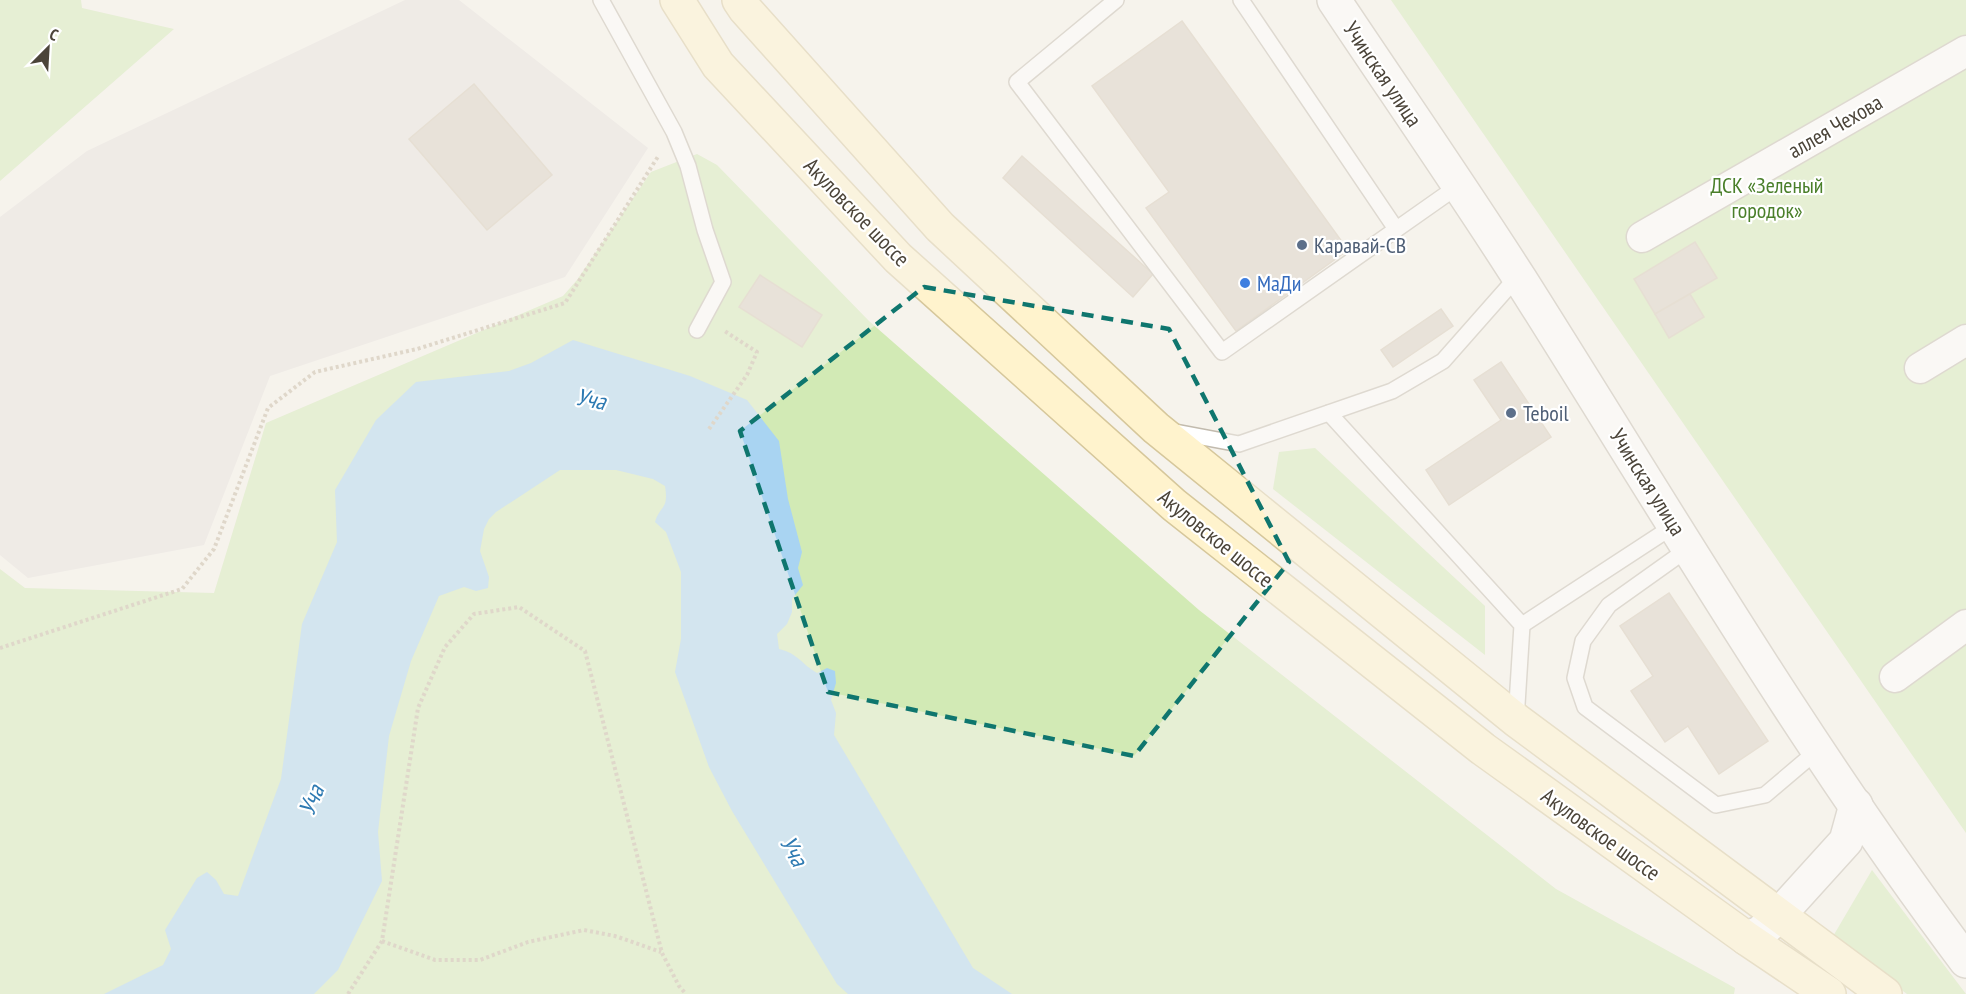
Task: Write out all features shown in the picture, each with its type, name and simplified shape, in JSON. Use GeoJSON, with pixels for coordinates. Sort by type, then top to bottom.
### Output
{"type":"FeatureCollection","features":[{"type":"Feature","properties":{"kind":"main road","name":"Акуловское шоссе"},"geometry":{"type":"LineString","coordinates":[[677,0],[718,65],[898,258],[1174,505],[1483,749],[1746,938],[1829,994]]}},
{"type":"Feature","properties":{"kind":"main road","name":"Акуловское шоссе"},"geometry":{"type":"LineString","coordinates":[[739,0],[940,228],[1156,428],[1516,720],[1885,994]]}},
{"type":"Feature","properties":{"kind":"street","name":"Учинская улица"},"geometry":{"type":"LineString","coordinates":[[1334,0],[1518,276],[1818,750],[1923,903],[1966,961]]}},
{"type":"Feature","properties":{"kind":"street","name":"аллея Чехова"},"geometry":{"type":"LineString","coordinates":[[1642,237],[1966,51]]}},
{"type":"Feature","properties":{"kind":"street"},"geometry":{"type":"LineString","coordinates":[[1920,368],[1966,340]]}},
{"type":"Feature","properties":{"kind":"street"},"geometry":{"type":"LineString","coordinates":[[1895,677],[1966,625]]}},
{"type":"Feature","properties":{"kind":"street"},"geometry":{"type":"LineString","coordinates":[[1746,938],[1760,933],[1779,915],[1846,841],[1856,806]]}},
{"type":"Feature","properties":{"kind":"lane"},"geometry":{"type":"LineString","coordinates":[[601,0],[674,132],[688,166],[705,230],[723,282],[697,330]]}},
{"type":"Feature","properties":{"kind":"lane"},"geometry":{"type":"LineString","coordinates":[[1116,0],[1017,82],[1222,352],[1458,186]]}},
{"type":"Feature","properties":{"kind":"lane"},"geometry":{"type":"LineString","coordinates":[[1241,0],[1396,230]]}},
{"type":"Feature","properties":{"kind":"lane"},"geometry":{"type":"LineString","coordinates":[[1156,428],[1239,444],[1392,391],[1443,362],[1518,276]]}},
{"type":"Feature","properties":{"kind":"lane"},"geometry":{"type":"LineString","coordinates":[[1329,412],[1522,625],[1516,720]]}},
{"type":"Feature","properties":{"kind":"lane"},"geometry":{"type":"LineString","coordinates":[[1522,625],[1682,537]]}},
{"type":"Feature","properties":{"kind":"lane"},"geometry":{"type":"LineString","coordinates":[[1682,537],[1609,605],[1583,641],[1575,678],[1585,707],[1716,805],[1765,795],[1818,750]]}},
{"type":"Feature","properties":{"kind":"path"},"geometry":{"type":"LineString","coordinates":[[0,648],[182,589],[214,549],[268,408],[315,372],[417,349],[565,303],[674,132]]}},
{"type":"Feature","properties":{"kind":"path"},"geometry":{"type":"LineString","coordinates":[[705,315],[730,335],[757,352],[747,375],[709,429]]}},
{"type":"Feature","properties":{"kind":"path"},"geometry":{"type":"LineString","coordinates":[[348,994],[382,941],[418,708],[445,647],[474,614],[519,607],[585,651],[662,952],[679,986],[686,994]]}},
{"type":"Feature","properties":{"kind":"path"},"geometry":{"type":"LineString","coordinates":[[382,941],[435,960],[480,960],[528,942],[584,930],[615,936],[662,952]]}},
{"type":"Feature","properties":{"kind":"highlighted area"},"geometry":{"type":"Polygon","coordinates":[[[924,287],[1169,329],[1289,562],[1134,756],[828,692],[740,431],[924,287]]]}},
{"type":"Feature","properties":{"kind":"shaded area"},"geometry":{"type":"Polygon","coordinates":[[[405,0],[459,0],[648,148],[565,277],[270,376],[204,545],[28,578],[0,555],[0,217],[87,151],[405,0]]]}},
{"type":"Feature","properties":{"kind":"green space"},"geometry":{"type":"Polygon","coordinates":[[[0,0],[81,0],[82,8],[174,29],[0,181],[0,0]]]}},
{"type":"Feature","properties":{"kind":"green space","name":"ДСК «Зеленый городок»"},"geometry":{"type":"Polygon","coordinates":[[[1391,0],[1966,0],[1966,833],[1391,0]]]}},
{"type":"Feature","properties":{"kind":"green space"},"geometry":{"type":"Polygon","coordinates":[[[697,154],[717,165],[869,321],[1199,610],[1556,889],[1735,988],[1734,994],[0,994],[0,569],[25,588],[214,593],[266,423],[563,296],[577,280],[651,172],[697,154]]]}},
{"type":"Feature","properties":{"kind":"green space"},"geometry":{"type":"Polygon","coordinates":[[[1315,448],[1485,606],[1485,655],[1273,489],[1279,452],[1315,448]]]}},
{"type":"Feature","properties":{"kind":"green space"},"geometry":{"type":"Polygon","coordinates":[[[1872,870],[1966,994],[1907,994],[1832,938],[1872,870]]]}},
{"type":"Feature","properties":{"kind":"water","name":"Уча"},"geometry":{"type":"Polygon","coordinates":[[[573,340],[690,376],[747,400],[779,441],[788,499],[802,552],[798,568],[803,585],[792,599],[792,612],[787,624],[777,634],[779,649],[796,656],[817,673],[827,668],[835,671],[836,683],[831,700],[836,713],[834,735],[973,968],[1012,994],[848,994],[837,984],[732,811],[709,767],[675,672],[681,639],[681,572],[666,532],[655,522],[665,503],[665,486],[653,479],[616,470],[560,470],[489,519],[484,529],[480,551],[489,577],[488,588],[476,591],[464,587],[439,596],[411,661],[389,736],[378,832],[382,881],[338,970],[314,994],[104,994],[163,965],[171,949],[165,930],[197,878],[207,872],[216,880],[224,894],[238,896],[281,779],[302,624],[337,542],[335,490],[376,420],[416,382],[509,371],[531,363],[573,340]]]}},
{"type":"Feature","properties":{"kind":"building"},"geometry":{"type":"Polygon","coordinates":[[[1182,21],[1348,250],[1236,331],[1146,208],[1169,192],[1092,86],[1182,21]]]}},
{"type":"Feature","properties":{"kind":"building"},"geometry":{"type":"Polygon","coordinates":[[[474,84],[552,175],[487,230],[409,139],[474,84]]]}},
{"type":"Feature","properties":{"kind":"building"},"geometry":{"type":"Polygon","coordinates":[[[1022,156],[1153,274],[1133,297],[1003,178],[1022,156]]]}},
{"type":"Feature","properties":{"kind":"building"},"geometry":{"type":"Polygon","coordinates":[[[1695,242],[1717,278],[1655,314],[1634,279],[1695,242]]]}},
{"type":"Feature","properties":{"kind":"building"},"geometry":{"type":"Polygon","coordinates":[[[760,275],[822,315],[802,347],[739,307],[760,275]]]}},
{"type":"Feature","properties":{"kind":"building"},"geometry":{"type":"Polygon","coordinates":[[[1690,294],[1704,317],[1669,338],[1655,314],[1690,294]]]}},
{"type":"Feature","properties":{"kind":"building"},"geometry":{"type":"Polygon","coordinates":[[[1441,309],[1453,326],[1393,367],[1381,350],[1441,309]]]}},
{"type":"Feature","properties":{"kind":"building"},"geometry":{"type":"Polygon","coordinates":[[[1501,362],[1551,437],[1449,505],[1426,470],[1501,420],[1474,380],[1501,362]]]}},
{"type":"Feature","properties":{"kind":"building"},"geometry":{"type":"Polygon","coordinates":[[[1669,593],[1768,741],[1719,774],[1688,726],[1665,742],[1631,691],[1653,676],[1620,626],[1669,593]]]}},
{"type":"Feature","properties":{"kind":"place","name":"Каравай-СВ"},"geometry":{"type":"Point","coordinates":[1302,245]}},
{"type":"Feature","properties":{"kind":"place","name":"МаДи"},"geometry":{"type":"Point","coordinates":[1245,283]}},
{"type":"Feature","properties":{"kind":"place","name":"Teboil"},"geometry":{"type":"Point","coordinates":[1511,413]}}]}
